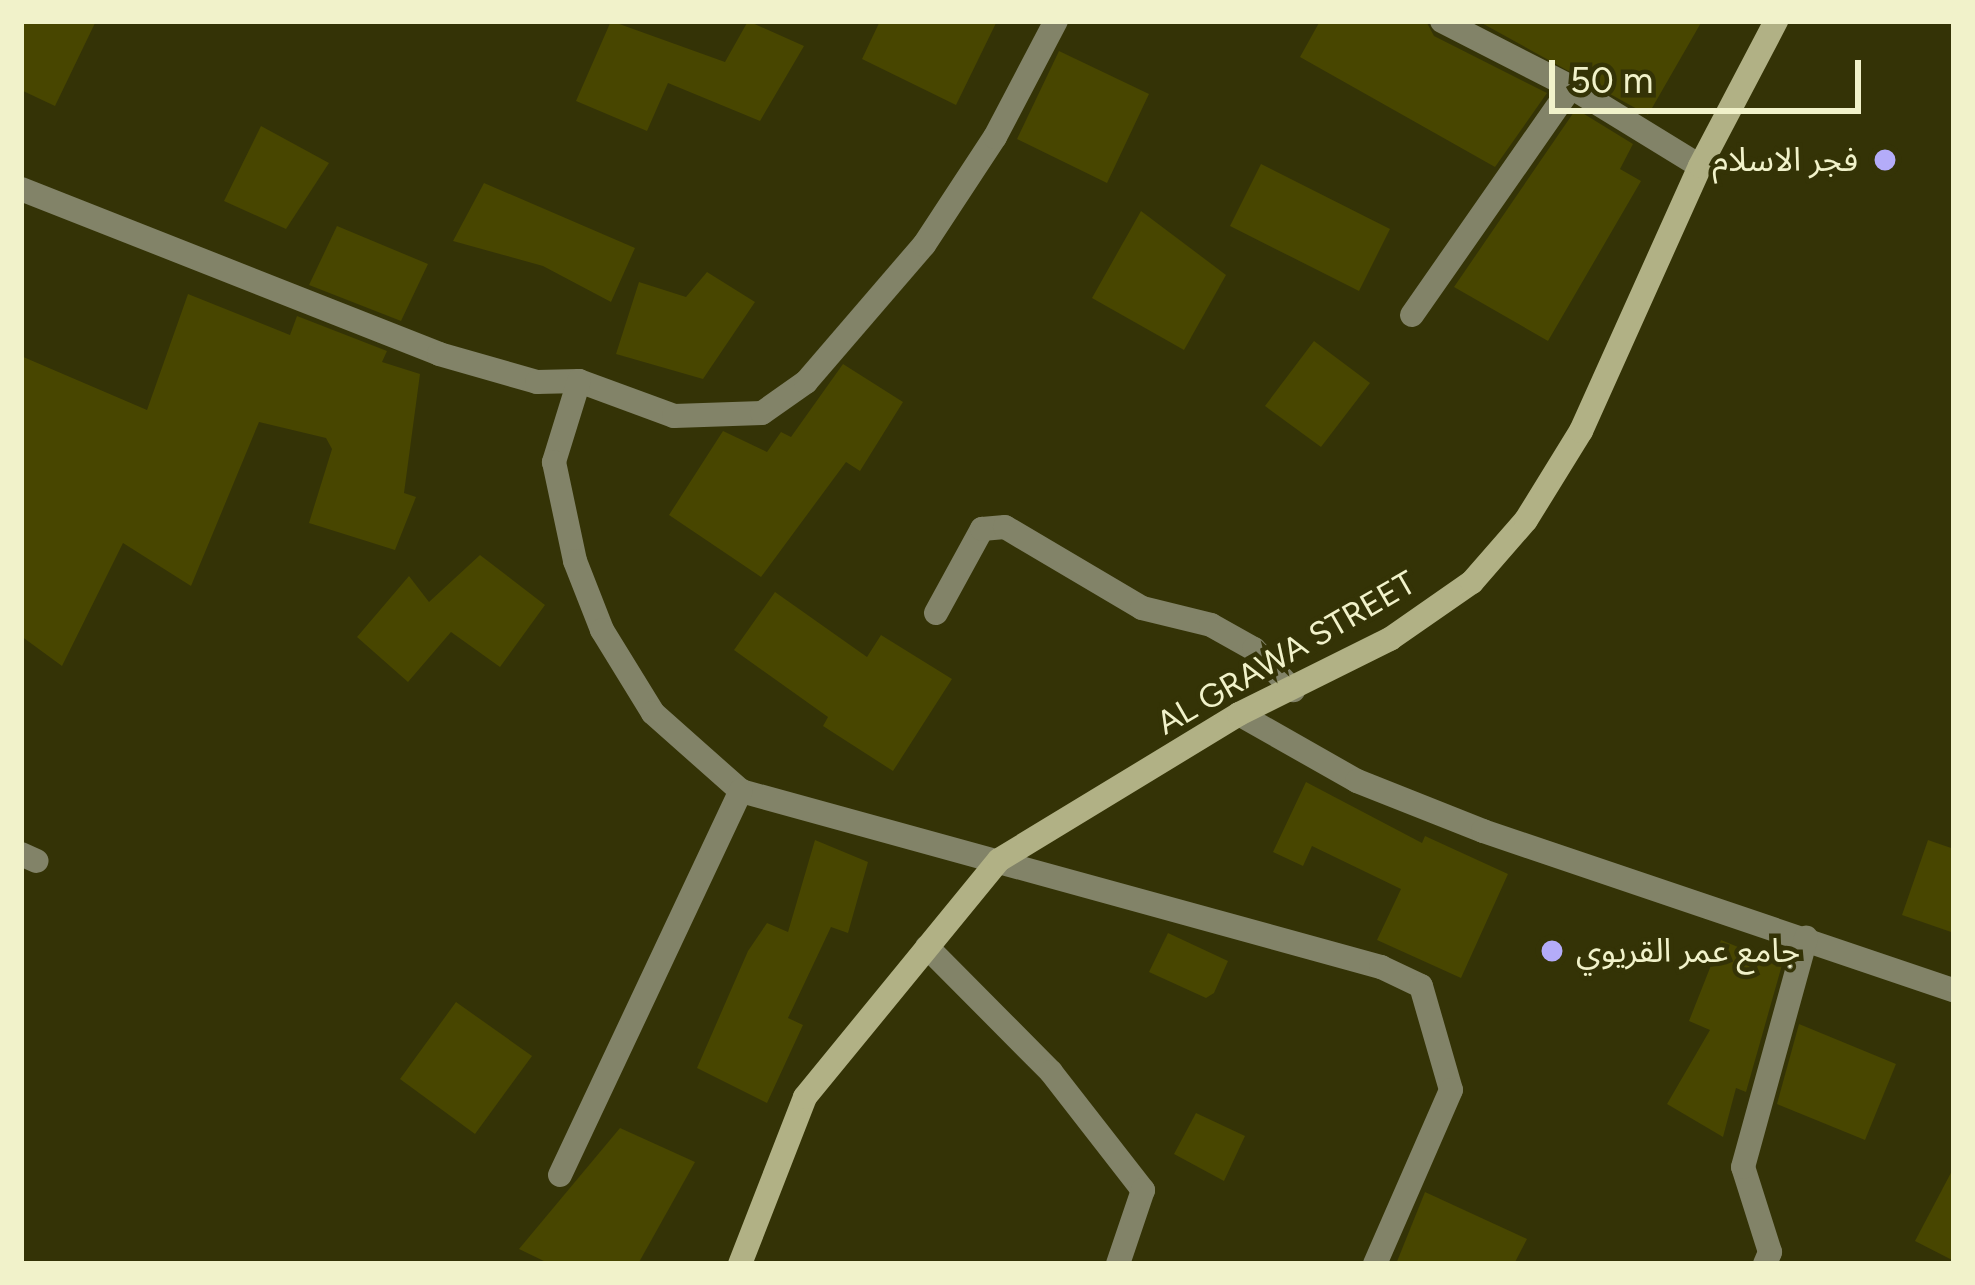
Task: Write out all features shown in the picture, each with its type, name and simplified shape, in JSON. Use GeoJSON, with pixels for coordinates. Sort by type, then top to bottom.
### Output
{"type":"FeatureCollection","features":[{"type":"Feature","properties":{"kind":"street"},"geometry":{"type":"LineString","coordinates":[[21,189],[439,354],[537,382],[579,381],[674,416],[762,412],[806,382],[924,245],[995,137],[1056,21]]}},
{"type":"Feature","properties":{"kind":"street"},"geometry":{"type":"LineString","coordinates":[[1442,21],[1571,86],[1700,166]]}},
{"type":"Feature","properties":{"kind":"street","name":"AL GRAWA STREET"},"geometry":{"type":"LineString","coordinates":[[740,1264],[805,1097],[999,860],[1239,714],[1390,639],[1472,581],[1526,520],[1581,431],[1700,166],[1775,21]]}},
{"type":"Feature","properties":{"kind":"street"},"geometry":{"type":"LineString","coordinates":[[1412,315],[1571,86]]}},
{"type":"Feature","properties":{"kind":"street"},"geometry":{"type":"LineString","coordinates":[[579,381],[554,462],[574,561],[602,630],[653,712],[741,790],[1381,967],[1421,986],[1451,1090],[1375,1264]]}},
{"type":"Feature","properties":{"kind":"street"},"geometry":{"type":"LineString","coordinates":[[936,613],[982,529],[1005,526],[1142,608],[1211,625],[1254,649],[1293,690]]}},
{"type":"Feature","properties":{"kind":"street"},"geometry":{"type":"LineString","coordinates":[[1239,714],[1378,790],[1954,990]]}},
{"type":"Feature","properties":{"kind":"street"},"geometry":{"type":"LineString","coordinates":[[560,1175],[741,790]]}},
{"type":"Feature","properties":{"kind":"street"},"geometry":{"type":"LineString","coordinates":[[1765,1264],[1770,1252],[1743,1168],[1806,938]]}},
{"type":"Feature","properties":{"kind":"street"},"geometry":{"type":"LineString","coordinates":[[927,947],[1051,1072],[1143,1190],[1118,1264]]}},
{"type":"Feature","properties":{"kind":"building"},"geometry":{"type":"Polygon","coordinates":[[[21,21],[96,21],[55,106],[21,90],[21,21]]]}},
{"type":"Feature","properties":{"kind":"building"},"geometry":{"type":"Polygon","coordinates":[[[611,21],[725,62],[748,21],[804,46],[760,121],[668,83],[647,131],[576,101],[611,21]]]}},
{"type":"Feature","properties":{"kind":"building"},"geometry":{"type":"Polygon","coordinates":[[[880,21],[997,21],[956,105],[862,59],[880,21]]]}},
{"type":"Feature","properties":{"kind":"building"},"geometry":{"type":"Polygon","coordinates":[[[1320,21],[1426,21],[1434,36],[1547,93],[1495,167],[1300,57],[1320,21]]]}},
{"type":"Feature","properties":{"kind":"building"},"geometry":{"type":"Polygon","coordinates":[[[1478,21],[1702,21],[1648,115],[1478,21]]]}},
{"type":"Feature","properties":{"kind":"building"},"geometry":{"type":"Polygon","coordinates":[[[1059,51],[1149,94],[1107,183],[1017,139],[1059,51]]]}},
{"type":"Feature","properties":{"kind":"building"},"geometry":{"type":"Polygon","coordinates":[[[1576,109],[1633,144],[1620,169],[1641,181],[1548,341],[1454,287],[1576,109]]]}},
{"type":"Feature","properties":{"kind":"building"},"geometry":{"type":"Polygon","coordinates":[[[261,126],[329,163],[286,229],[224,201],[261,126]]]}},
{"type":"Feature","properties":{"kind":"building"},"geometry":{"type":"Polygon","coordinates":[[[1261,164],[1390,229],[1359,291],[1230,226],[1261,164]]]}},
{"type":"Feature","properties":{"kind":"building"},"geometry":{"type":"Polygon","coordinates":[[[484,183],[635,248],[611,302],[543,266],[453,241],[484,183]]]}},
{"type":"Feature","properties":{"kind":"building"},"geometry":{"type":"Polygon","coordinates":[[[1141,211],[1226,275],[1184,350],[1092,298],[1141,211]]]}},
{"type":"Feature","properties":{"kind":"building"},"geometry":{"type":"Polygon","coordinates":[[[337,226],[428,264],[401,321],[309,285],[337,226]]]}},
{"type":"Feature","properties":{"kind":"building"},"geometry":{"type":"Polygon","coordinates":[[[707,272],[755,302],[703,379],[616,354],[639,282],[686,297],[707,272]]]}},
{"type":"Feature","properties":{"kind":"building"},"geometry":{"type":"Polygon","coordinates":[[[188,294],[290,335],[297,316],[387,351],[382,362],[420,374],[404,493],[416,497],[395,550],[309,523],[332,449],[326,438],[259,422],[191,586],[123,543],[62,666],[21,636],[21,356],[147,410],[188,294]]]}},
{"type":"Feature","properties":{"kind":"building"},"geometry":{"type":"Polygon","coordinates":[[[1314,341],[1370,383],[1321,447],[1265,406],[1314,341]]]}},
{"type":"Feature","properties":{"kind":"building"},"geometry":{"type":"Polygon","coordinates":[[[843,364],[903,402],[860,471],[846,462],[761,577],[669,515],[723,431],[767,452],[781,432],[791,437],[843,364]]]}},
{"type":"Feature","properties":{"kind":"building"},"geometry":{"type":"Polygon","coordinates":[[[480,555],[545,605],[500,667],[451,632],[408,682],[357,637],[409,576],[429,602],[480,555]]]}},
{"type":"Feature","properties":{"kind":"building"},"geometry":{"type":"Polygon","coordinates":[[[775,592],[867,657],[881,635],[952,679],[893,771],[823,726],[828,717],[734,650],[775,592]]]}},
{"type":"Feature","properties":{"kind":"building"},"geometry":{"type":"Polygon","coordinates":[[[1306,782],[1422,843],[1425,836],[1508,874],[1461,978],[1377,940],[1401,889],[1312,846],[1303,866],[1273,852],[1306,782]]]}},
{"type":"Feature","properties":{"kind":"building"},"geometry":{"type":"Polygon","coordinates":[[[815,840],[868,862],[848,933],[831,927],[788,1018],[803,1025],[767,1103],[697,1068],[748,951],[767,923],[788,932],[815,840]]]}},
{"type":"Feature","properties":{"kind":"building"},"geometry":{"type":"Polygon","coordinates":[[[1928,840],[1954,849],[1954,933],[1902,915],[1928,840]]]}},
{"type":"Feature","properties":{"kind":"building"},"geometry":{"type":"Polygon","coordinates":[[[1168,933],[1228,961],[1214,993],[1206,998],[1149,972],[1168,933]]]}},
{"type":"Feature","properties":{"kind":"building"},"geometry":{"type":"Polygon","coordinates":[[[1721,940],[1782,965],[1746,1092],[1736,1088],[1723,1137],[1667,1104],[1710,1030],[1689,1021],[1721,940]]]}},
{"type":"Feature","properties":{"kind":"building"},"geometry":{"type":"Polygon","coordinates":[[[456,1002],[532,1056],[475,1134],[400,1079],[456,1002]]]}},
{"type":"Feature","properties":{"kind":"building"},"geometry":{"type":"Polygon","coordinates":[[[1799,1024],[1896,1064],[1865,1140],[1777,1104],[1799,1024]]]}},
{"type":"Feature","properties":{"kind":"building"},"geometry":{"type":"Polygon","coordinates":[[[1196,1113],[1245,1136],[1224,1181],[1174,1154],[1196,1113]]]}},
{"type":"Feature","properties":{"kind":"building"},"geometry":{"type":"Polygon","coordinates":[[[620,1128],[695,1162],[638,1264],[550,1264],[519,1249],[620,1128]]]}},
{"type":"Feature","properties":{"kind":"building"},"geometry":{"type":"Polygon","coordinates":[[[1954,1167],[1954,1261],[1915,1241],[1954,1167]]]}},
{"type":"Feature","properties":{"kind":"building"},"geometry":{"type":"Polygon","coordinates":[[[1425,1192],[1527,1239],[1514,1264],[1396,1264],[1425,1192]]]}},
{"type":"Feature","properties":{"kind":"place","name":"فجر الاسلام"},"geometry":{"type":"Point","coordinates":[1885,160]}},
{"type":"Feature","properties":{"kind":"place","name":"جامع عمر القريوي"},"geometry":{"type":"Point","coordinates":[1552,951]}}]}
